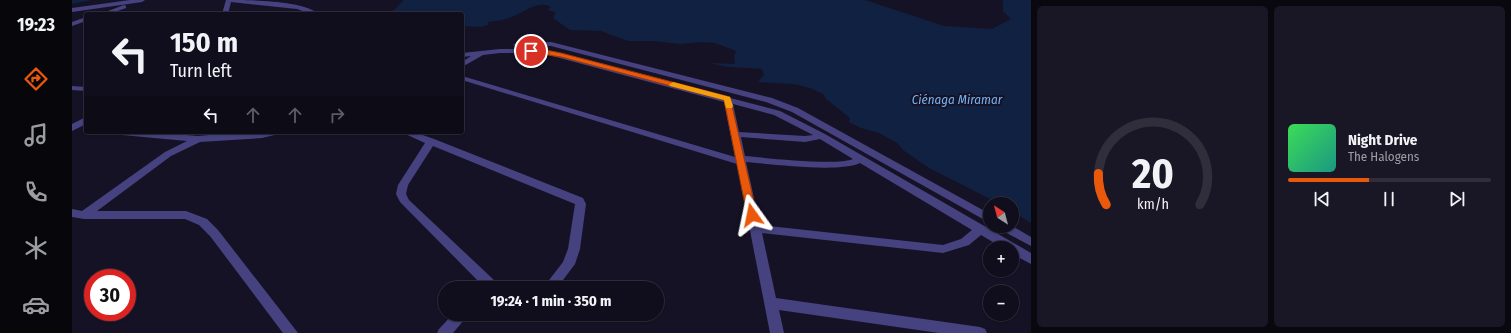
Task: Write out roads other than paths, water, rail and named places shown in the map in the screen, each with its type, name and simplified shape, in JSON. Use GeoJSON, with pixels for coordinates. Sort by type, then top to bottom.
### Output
{"type":"FeatureCollection","features":[{"type":"Feature","properties":{"kind":"street"},"geometry":{"type":"LineString","coordinates":[[72,10],[142,0]]}},
{"type":"Feature","properties":{"kind":"street"},"geometry":{"type":"LineString","coordinates":[[109,12],[146,0]]}},
{"type":"Feature","properties":{"kind":"street"},"geometry":{"type":"LineString","coordinates":[[226,12],[230,0],[298,7],[311,12]]}},
{"type":"Feature","properties":{"kind":"street"},"geometry":{"type":"LineString","coordinates":[[72,24],[84,20]]}},
{"type":"Feature","properties":{"kind":"street"},"geometry":{"type":"LineString","coordinates":[[464,48],[536,43],[551,44],[769,100],[795,110],[983,215]]}},
{"type":"Feature","properties":{"kind":"street"},"geometry":{"type":"LineString","coordinates":[[464,55],[507,51],[541,51],[777,113],[822,136],[1000,241]]}},
{"type":"Feature","properties":{"kind":"street"},"geometry":{"type":"LineString","coordinates":[[464,64],[480,54]]}},
{"type":"Feature","properties":{"kind":"street"},"geometry":{"type":"LineString","coordinates":[[464,79],[741,161],[850,164],[861,159]]}},
{"type":"Feature","properties":{"kind":"street"},"geometry":{"type":"LineString","coordinates":[[72,88],[84,89]]}},
{"type":"Feature","properties":{"kind":"street"},"geometry":{"type":"LineString","coordinates":[[728,99],[777,333]]}},
{"type":"Feature","properties":{"kind":"street"},"geometry":{"type":"LineString","coordinates":[[72,128],[84,121]]}},
{"type":"Feature","properties":{"kind":"street"},"geometry":{"type":"LineString","coordinates":[[72,128],[84,129]]}},
{"type":"Feature","properties":{"kind":"street"},"geometry":{"type":"LineString","coordinates":[[147,134],[198,138],[226,135],[267,134]]}},
{"type":"Feature","properties":{"kind":"street"},"geometry":{"type":"LineString","coordinates":[[412,134],[579,201],[581,204],[574,249],[569,264],[556,281]]}},
{"type":"Feature","properties":{"kind":"street"},"geometry":{"type":"LineString","coordinates":[[735,134],[805,139],[822,136]]}},
{"type":"Feature","properties":{"kind":"street"},"geometry":{"type":"LineString","coordinates":[[84,215],[168,154],[198,138]]}},
{"type":"Feature","properties":{"kind":"street"},"geometry":{"type":"LineString","coordinates":[[431,141],[402,185],[401,194],[405,202],[485,281]]}},
{"type":"Feature","properties":{"kind":"street"},"geometry":{"type":"LineString","coordinates":[[72,213],[84,215],[176,214],[194,217],[214,233],[291,333]]}},
{"type":"Feature","properties":{"kind":"street"},"geometry":{"type":"LineString","coordinates":[[755,228],[943,249],[965,242],[980,230]]}},
{"type":"Feature","properties":{"kind":"street"},"geometry":{"type":"LineString","coordinates":[[1015,233],[1031,242]]}},
{"type":"Feature","properties":{"kind":"street"},"geometry":{"type":"LineString","coordinates":[[1019,252],[1031,259]]}},
{"type":"Feature","properties":{"kind":"street"},"geometry":{"type":"LineString","coordinates":[[771,303],[978,333]]}},
{"type":"Feature","properties":{"kind":"street"},"geometry":{"type":"LineString","coordinates":[[444,333],[455,321]]}},
{"type":"Feature","properties":{"kind":"water","name":"Ciénaga Miramar"},"geometry":{"type":"Polygon","coordinates":[[[404,0],[865,0],[944,26],[992,29],[1011,19],[1003,11],[1003,0],[1031,0],[1031,223],[1019,215],[1019,197],[986,197],[929,168],[903,150],[897,143],[879,133],[861,128],[849,122],[850,118],[826,99],[823,94],[810,88],[794,84],[758,82],[764,75],[762,69],[730,67],[711,63],[735,64],[734,57],[736,51],[715,43],[702,42],[680,44],[654,41],[628,41],[601,31],[570,30],[553,18],[556,12],[547,10],[551,7],[546,5],[537,5],[519,14],[498,21],[488,22],[488,25],[480,27],[464,26],[464,12],[390,12],[404,0]]]}},
{"type":"Feature","properties":{"kind":"waterway"},"geometry":{"type":"LineString","coordinates":[[72,2],[88,0]]}}]}
